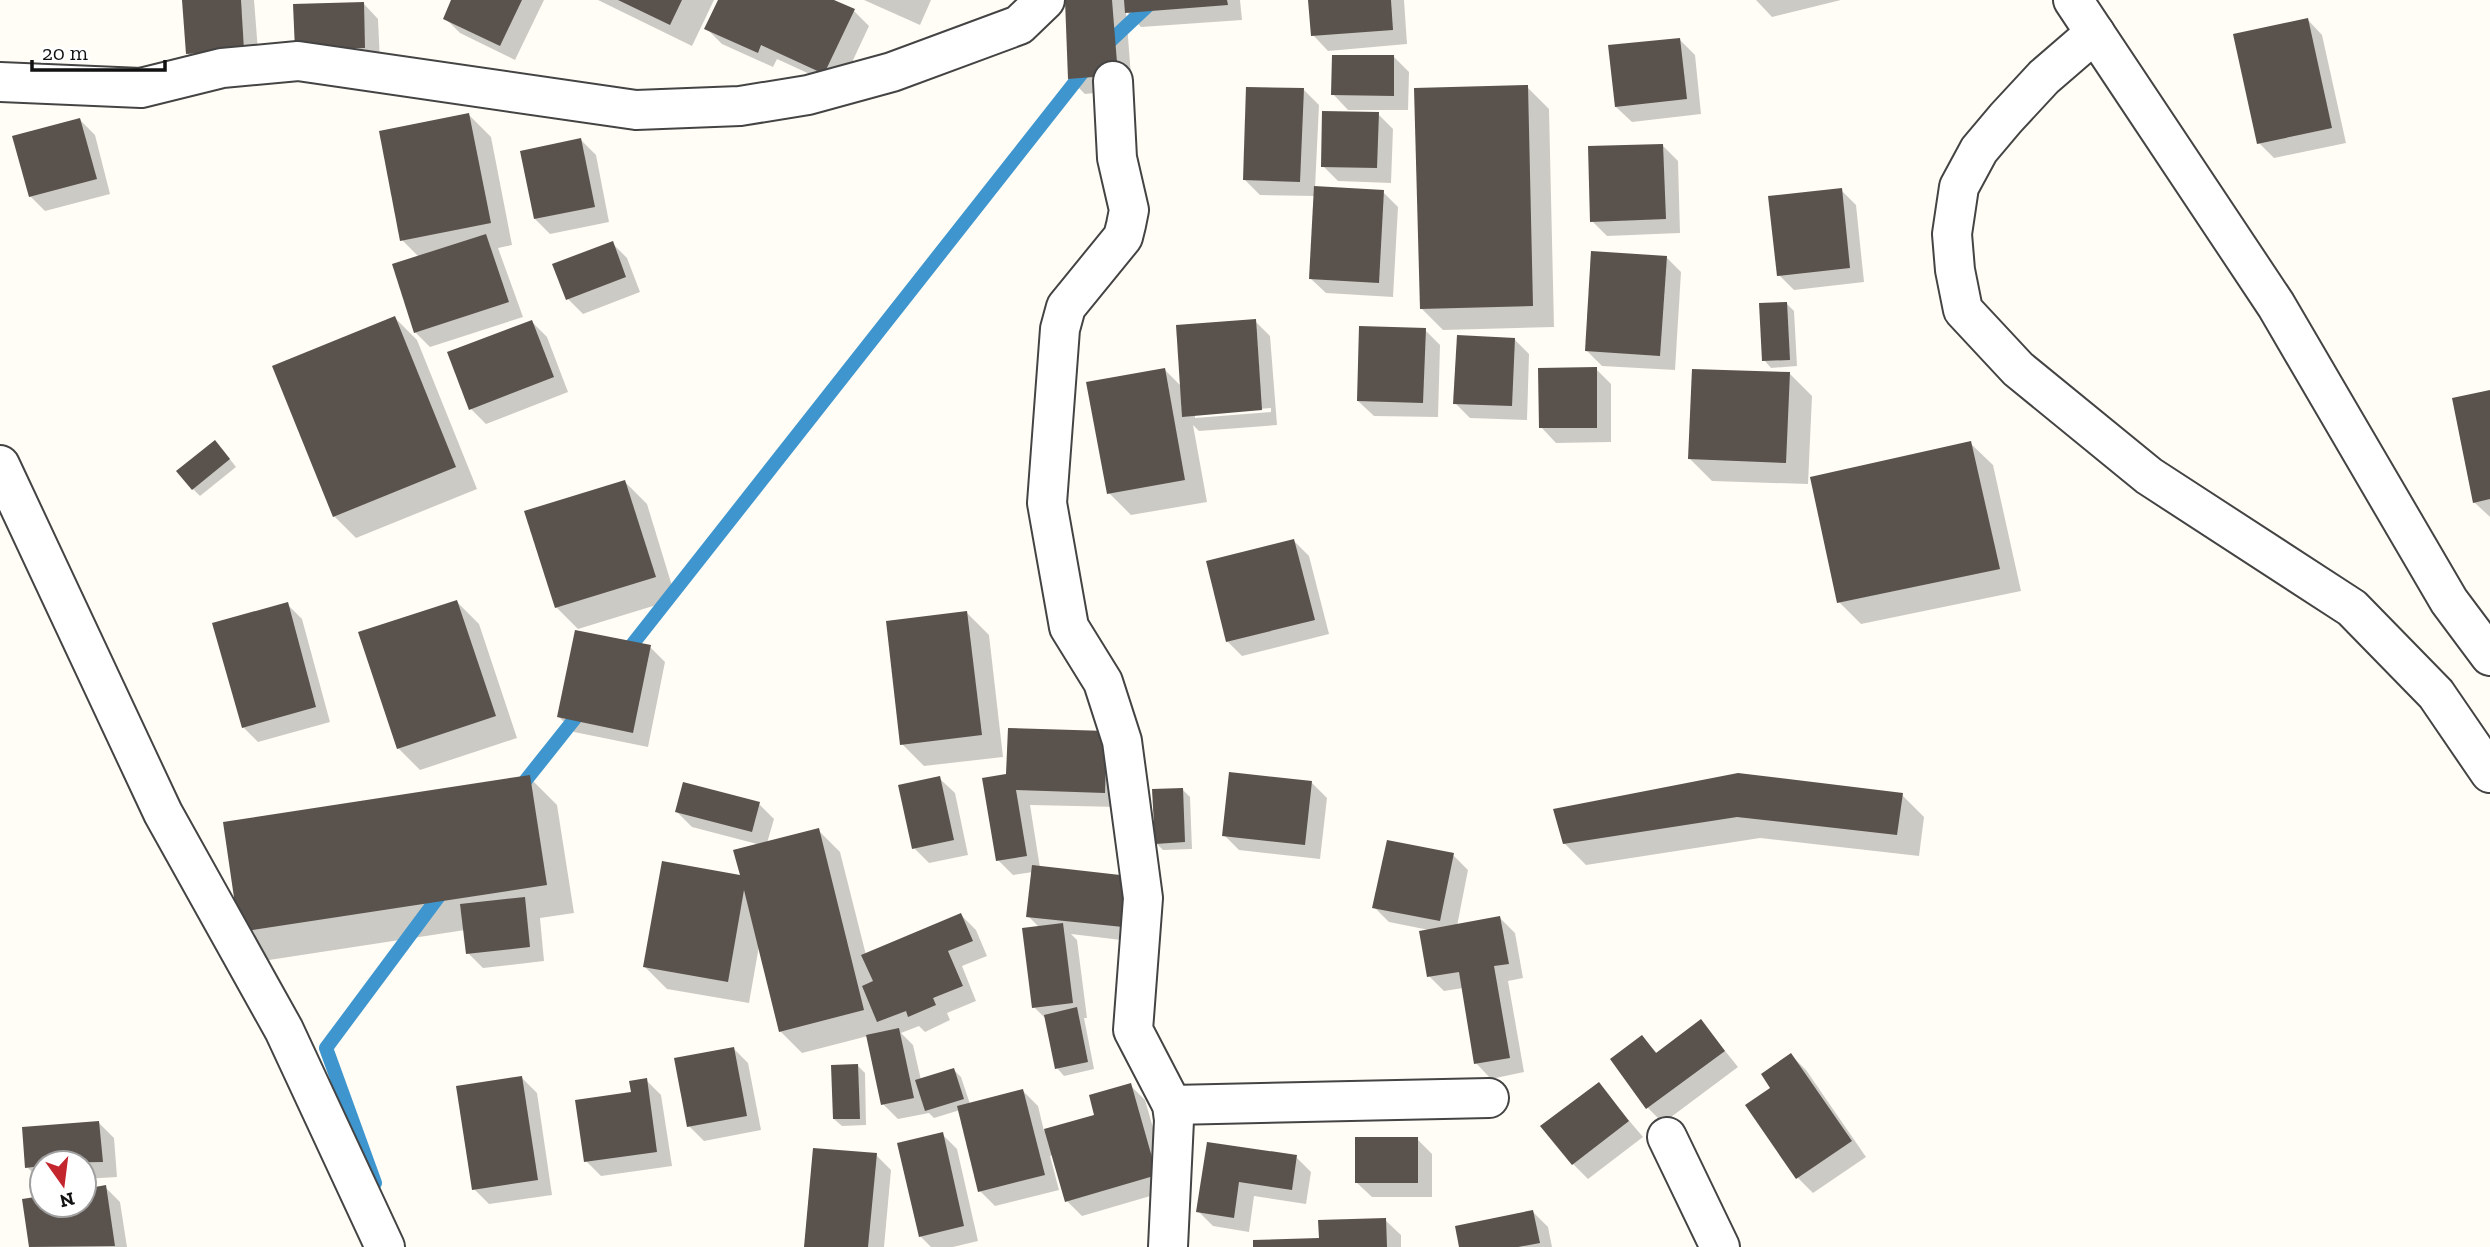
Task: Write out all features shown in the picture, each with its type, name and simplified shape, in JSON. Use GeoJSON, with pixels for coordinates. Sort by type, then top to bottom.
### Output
{"type":"FeatureCollection","features":[{"type":"Feature","properties":{"kind":"street"},"geometry":{"type":"LineString","coordinates":[[0,82],[141,89],[222,68],[298,61],[636,110],[740,106],[808,95],[892,72],[1020,24],[1045,0]]}},
{"type":"Feature","properties":{"kind":"street"},"geometry":{"type":"LineString","coordinates":[[2073,0],[2276,304],[2449,601],[2490,656]]}},
{"type":"Feature","properties":{"kind":"street"},"geometry":{"type":"LineString","coordinates":[[2095,33],[2044,77],[2006,118],[1979,150],[1959,187],[1952,234],[1955,270],[1963,310],[2018,369],[2149,476],[2352,608],[2436,694],[2490,774]]}},
{"type":"Feature","properties":{"kind":"street"},"geometry":{"type":"LineString","coordinates":[[1113,81],[1117,158],[1129,210],[1124,237],[1066,306],[1060,328],[1047,503],[1069,627],[1103,682],[1122,741],[1143,898],[1133,1030],[1172,1105],[1174,1120],[1168,1247]]}},
{"type":"Feature","properties":{"kind":"street"},"geometry":{"type":"LineString","coordinates":[[0,465],[163,813],[284,1030],[385,1247]]}},
{"type":"Feature","properties":{"kind":"street"},"geometry":{"type":"LineString","coordinates":[[1172,1105],[1489,1098]]}},
{"type":"Feature","properties":{"kind":"street"},"geometry":{"type":"LineString","coordinates":[[1667,1137],[1720,1247]]}},
{"type":"Feature","properties":{"kind":"building"},"geometry":{"type":"Polygon","coordinates":[[[182,0],[241,0],[244,50],[186,54],[182,0]]]}},
{"type":"Feature","properties":{"kind":"building"},"geometry":{"type":"Polygon","coordinates":[[[451,0],[522,0],[500,46],[443,19],[451,0]]]}},
{"type":"Feature","properties":{"kind":"building"},"geometry":{"type":"Polygon","coordinates":[[[618,0],[682,0],[670,25],[618,0]]]}},
{"type":"Feature","properties":{"kind":"building"},"geometry":{"type":"Polygon","coordinates":[[[718,0],[834,0],[855,9],[824,74],[761,45],[758,53],[704,29],[718,0]]]}},
{"type":"Feature","properties":{"kind":"building"},"geometry":{"type":"Polygon","coordinates":[[[1065,0],[1112,0],[1118,75],[1068,79],[1065,0]]]}},
{"type":"Feature","properties":{"kind":"building"},"geometry":{"type":"Polygon","coordinates":[[[1124,0],[1227,0],[1228,5],[1125,13],[1124,0]]]}},
{"type":"Feature","properties":{"kind":"building"},"geometry":{"type":"Polygon","coordinates":[[[1308,0],[1391,0],[1393,30],[1311,36],[1308,0]]]}},
{"type":"Feature","properties":{"kind":"building"},"geometry":{"type":"Polygon","coordinates":[[[364,2],[365,48],[295,50],[293,4],[364,2]]]}},
{"type":"Feature","properties":{"kind":"building"},"geometry":{"type":"Polygon","coordinates":[[[2308,18],[2332,128],[2257,144],[2233,34],[2308,18]]]}},
{"type":"Feature","properties":{"kind":"building"},"geometry":{"type":"Polygon","coordinates":[[[1680,38],[1687,99],[1615,107],[1608,45],[1680,38]]]}},
{"type":"Feature","properties":{"kind":"building"},"geometry":{"type":"Polygon","coordinates":[[[1332,55],[1394,55],[1394,96],[1331,95],[1332,55]]]}},
{"type":"Feature","properties":{"kind":"building"},"geometry":{"type":"Polygon","coordinates":[[[1528,85],[1533,306],[1420,309],[1414,88],[1528,85]]]}},
{"type":"Feature","properties":{"kind":"building"},"geometry":{"type":"Polygon","coordinates":[[[1246,87],[1304,88],[1300,182],[1243,180],[1246,87]]]}},
{"type":"Feature","properties":{"kind":"building"},"geometry":{"type":"Polygon","coordinates":[[[1322,111],[1379,112],[1377,168],[1321,167],[1322,111]]]}},
{"type":"Feature","properties":{"kind":"building"},"geometry":{"type":"Polygon","coordinates":[[[469,113],[491,223],[400,241],[379,131],[469,113]]]}},
{"type":"Feature","properties":{"kind":"building"},"geometry":{"type":"Polygon","coordinates":[[[80,118],[97,179],[29,197],[12,136],[80,118]]]}},
{"type":"Feature","properties":{"kind":"building"},"geometry":{"type":"Polygon","coordinates":[[[581,138],[595,207],[534,219],[520,151],[581,138]]]}},
{"type":"Feature","properties":{"kind":"building"},"geometry":{"type":"Polygon","coordinates":[[[1663,144],[1666,219],[1590,222],[1588,146],[1663,144]]]}},
{"type":"Feature","properties":{"kind":"building"},"geometry":{"type":"Polygon","coordinates":[[[1314,186],[1384,190],[1379,283],[1309,279],[1314,186]]]}},
{"type":"Feature","properties":{"kind":"building"},"geometry":{"type":"Polygon","coordinates":[[[1842,188],[1850,268],[1777,276],[1768,196],[1842,188]]]}},
{"type":"Feature","properties":{"kind":"building"},"geometry":{"type":"Polygon","coordinates":[[[486,234],[509,302],[414,333],[392,264],[486,234]]]}},
{"type":"Feature","properties":{"kind":"building"},"geometry":{"type":"Polygon","coordinates":[[[613,241],[626,277],[566,300],[552,264],[613,241]]]}},
{"type":"Feature","properties":{"kind":"building"},"geometry":{"type":"Polygon","coordinates":[[[1591,251],[1667,256],[1660,356],[1585,351],[1591,251]]]}},
{"type":"Feature","properties":{"kind":"building"},"geometry":{"type":"Polygon","coordinates":[[[1787,302],[1790,360],[1762,361],[1759,303],[1787,302]]]}},
{"type":"Feature","properties":{"kind":"building"},"geometry":{"type":"Polygon","coordinates":[[[395,316],[456,467],[333,517],[272,366],[395,316]]]}},
{"type":"Feature","properties":{"kind":"building"},"geometry":{"type":"Polygon","coordinates":[[[1256,319],[1262,410],[1182,417],[1176,325],[1256,319]]]}},
{"type":"Feature","properties":{"kind":"building"},"geometry":{"type":"Polygon","coordinates":[[[532,320],[554,377],[469,410],[447,352],[532,320]]]}},
{"type":"Feature","properties":{"kind":"building"},"geometry":{"type":"Polygon","coordinates":[[[1359,326],[1426,328],[1423,403],[1357,401],[1359,326]]]}},
{"type":"Feature","properties":{"kind":"building"},"geometry":{"type":"Polygon","coordinates":[[[1457,335],[1515,338],[1512,406],[1453,404],[1457,335]]]}},
{"type":"Feature","properties":{"kind":"building"},"geometry":{"type":"Polygon","coordinates":[[[1597,367],[1597,428],[1539,428],[1538,368],[1597,367]]]}},
{"type":"Feature","properties":{"kind":"building"},"geometry":{"type":"Polygon","coordinates":[[[1165,368],[1185,480],[1107,494],[1086,382],[1165,368]]]}},
{"type":"Feature","properties":{"kind":"building"},"geometry":{"type":"Polygon","coordinates":[[[1692,369],[1790,372],[1786,463],[1688,459],[1692,369]]]}},
{"type":"Feature","properties":{"kind":"building"},"geometry":{"type":"Polygon","coordinates":[[[2490,390],[2490,499],[2473,503],[2452,398],[2490,390]]]}},
{"type":"Feature","properties":{"kind":"building"},"geometry":{"type":"Polygon","coordinates":[[[215,440],[230,459],[192,490],[176,471],[215,440]]]}},
{"type":"Feature","properties":{"kind":"building"},"geometry":{"type":"Polygon","coordinates":[[[1971,441],[2000,569],[1837,603],[1810,477],[1971,441]]]}},
{"type":"Feature","properties":{"kind":"building"},"geometry":{"type":"Polygon","coordinates":[[[625,480],[656,577],[555,608],[524,511],[625,480]]]}},
{"type":"Feature","properties":{"kind":"building"},"geometry":{"type":"Polygon","coordinates":[[[1294,539],[1315,620],[1226,642],[1206,561],[1294,539]]]}},
{"type":"Feature","properties":{"kind":"building"},"geometry":{"type":"Polygon","coordinates":[[[457,600],[496,716],[397,749],[358,632],[457,600]]]}},
{"type":"Feature","properties":{"kind":"building"},"geometry":{"type":"Polygon","coordinates":[[[288,602],[316,707],[242,728],[212,623],[288,602]]]}},
{"type":"Feature","properties":{"kind":"building"},"geometry":{"type":"Polygon","coordinates":[[[967,611],[982,735],[900,745],[886,621],[967,611]]]}},
{"type":"Feature","properties":{"kind":"building"},"geometry":{"type":"Polygon","coordinates":[[[575,630],[651,645],[633,733],[557,717],[575,630]]]}},
{"type":"Feature","properties":{"kind":"building"},"geometry":{"type":"Polygon","coordinates":[[[1008,728],[1107,731],[1105,793],[1016,790],[1027,856],[996,861],[982,778],[1006,774],[1008,728]]]}},
{"type":"Feature","properties":{"kind":"building"},"geometry":{"type":"Polygon","coordinates":[[[1229,772],[1312,781],[1305,845],[1222,836],[1229,772]]]}},
{"type":"Feature","properties":{"kind":"building"},"geometry":{"type":"Polygon","coordinates":[[[1738,773],[1903,793],[1897,835],[1737,817],[1563,844],[1553,809],[1738,773]]]}},
{"type":"Feature","properties":{"kind":"building"},"geometry":{"type":"Polygon","coordinates":[[[530,775],[547,885],[239,932],[223,822],[530,775]]]}},
{"type":"Feature","properties":{"kind":"building"},"geometry":{"type":"Polygon","coordinates":[[[940,776],[954,840],[912,849],[898,785],[940,776]]]}},
{"type":"Feature","properties":{"kind":"building"},"geometry":{"type":"Polygon","coordinates":[[[683,782],[760,802],[752,832],[675,812],[683,782]]]}},
{"type":"Feature","properties":{"kind":"building"},"geometry":{"type":"Polygon","coordinates":[[[1183,788],[1185,842],[1155,844],[1152,789],[1183,788]]]}},
{"type":"Feature","properties":{"kind":"building"},"geometry":{"type":"Polygon","coordinates":[[[819,828],[864,1010],[779,1032],[744,890],[728,982],[643,967],[662,861],[740,875],[733,850],[819,828]]]}},
{"type":"Feature","properties":{"kind":"building"},"geometry":{"type":"Polygon","coordinates":[[[1387,840],[1454,853],[1440,921],[1372,908],[1387,840]]]}},
{"type":"Feature","properties":{"kind":"building"},"geometry":{"type":"Polygon","coordinates":[[[1032,865],[1129,876],[1123,927],[1026,917],[1032,865]]]}},
{"type":"Feature","properties":{"kind":"building"},"geometry":{"type":"Polygon","coordinates":[[[525,897],[530,947],[466,954],[460,904],[525,897]]]}},
{"type":"Feature","properties":{"kind":"building"},"geometry":{"type":"Polygon","coordinates":[[[961,913],[973,941],[948,951],[963,986],[933,998],[936,1005],[908,1017],[906,1011],[877,1022],[862,986],[873,981],[861,955],[961,913]]]}},
{"type":"Feature","properties":{"kind":"building"},"geometry":{"type":"Polygon","coordinates":[[[1500,916],[1509,964],[1494,966],[1510,1058],[1474,1064],[1459,972],[1427,977],[1419,931],[1500,916]]]}},
{"type":"Feature","properties":{"kind":"building"},"geometry":{"type":"Polygon","coordinates":[[[1063,923],[1073,1003],[1032,1008],[1022,928],[1063,923]]]}},
{"type":"Feature","properties":{"kind":"building"},"geometry":{"type":"Polygon","coordinates":[[[1077,1007],[1088,1062],[1055,1069],[1044,1015],[1077,1007]]]}},
{"type":"Feature","properties":{"kind":"building"},"geometry":{"type":"Polygon","coordinates":[[[1701,1019],[1725,1051],[1646,1109],[1610,1059],[1642,1035],[1656,1053],[1701,1019]]]}},
{"type":"Feature","properties":{"kind":"building"},"geometry":{"type":"Polygon","coordinates":[[[899,1028],[914,1098],[881,1105],[866,1035],[899,1028]]]}},
{"type":"Feature","properties":{"kind":"building"},"geometry":{"type":"Polygon","coordinates":[[[734,1047],[747,1116],[687,1127],[674,1058],[734,1047]]]}},
{"type":"Feature","properties":{"kind":"building"},"geometry":{"type":"Polygon","coordinates":[[[1791,1053],[1852,1141],[1796,1179],[1745,1105],[1770,1088],[1761,1074],[1791,1053]]]}},
{"type":"Feature","properties":{"kind":"building"},"geometry":{"type":"Polygon","coordinates":[[[858,1064],[860,1119],[833,1119],[831,1065],[858,1064]]]}},
{"type":"Feature","properties":{"kind":"building"},"geometry":{"type":"Polygon","coordinates":[[[954,1068],[964,1099],[925,1111],[915,1080],[954,1068]]]}},
{"type":"Feature","properties":{"kind":"building"},"geometry":{"type":"Polygon","coordinates":[[[522,1076],[538,1180],[472,1190],[456,1086],[522,1076]]]}},
{"type":"Feature","properties":{"kind":"building"},"geometry":{"type":"Polygon","coordinates":[[[647,1078],[657,1152],[584,1162],[575,1100],[631,1092],[629,1081],[647,1078]]]}},
{"type":"Feature","properties":{"kind":"building"},"geometry":{"type":"Polygon","coordinates":[[[1599,1082],[1629,1121],[1572,1165],[1540,1126],[1599,1082]]]}},
{"type":"Feature","properties":{"kind":"building"},"geometry":{"type":"Polygon","coordinates":[[[1131,1083],[1157,1175],[1065,1202],[1044,1129],[1094,1115],[1089,1095],[1131,1083]]]}},
{"type":"Feature","properties":{"kind":"building"},"geometry":{"type":"Polygon","coordinates":[[[1023,1089],[1045,1175],[978,1192],[957,1106],[1023,1089]]]}},
{"type":"Feature","properties":{"kind":"building"},"geometry":{"type":"Polygon","coordinates":[[[99,1121],[103,1162],[98,1162],[98,1149],[28,1149],[28,1168],[25,1168],[22,1127],[99,1121]]]}},
{"type":"Feature","properties":{"kind":"building"},"geometry":{"type":"Polygon","coordinates":[[[943,1132],[964,1226],[919,1237],[897,1143],[943,1132]]]}},
{"type":"Feature","properties":{"kind":"building"},"geometry":{"type":"Polygon","coordinates":[[[1355,1137],[1418,1137],[1418,1183],[1355,1183],[1355,1137]]]}},
{"type":"Feature","properties":{"kind":"building"},"geometry":{"type":"Polygon","coordinates":[[[1207,1142],[1297,1155],[1292,1190],[1239,1182],[1234,1218],[1196,1212],[1207,1142]]]}},
{"type":"Feature","properties":{"kind":"building"},"geometry":{"type":"Polygon","coordinates":[[[813,1148],[877,1153],[868,1247],[804,1247],[813,1148]]]}},
{"type":"Feature","properties":{"kind":"building"},"geometry":{"type":"Polygon","coordinates":[[[106,1185],[115,1246],[29,1247],[22,1199],[28,1198],[28,1219],[98,1219],[98,1186],[106,1185]]]}},
{"type":"Feature","properties":{"kind":"building"},"geometry":{"type":"Polygon","coordinates":[[[1533,1210],[1540,1243],[1518,1247],[1459,1247],[1455,1226],[1533,1210]]]}},
{"type":"Feature","properties":{"kind":"building"},"geometry":{"type":"Polygon","coordinates":[[[1386,1218],[1387,1247],[1253,1247],[1253,1240],[1319,1238],[1318,1220],[1386,1218]]]}},
{"type":"Feature","properties":{"kind":"waterway"},"geometry":{"type":"LineString","coordinates":[[1103,48],[1154,0]]}},
{"type":"Feature","properties":{"kind":"waterway"},"geometry":{"type":"LineString","coordinates":[[624,655],[1090,63]]}},
{"type":"Feature","properties":{"kind":"waterway"},"geometry":{"type":"LineString","coordinates":[[518,790],[584,707]]}},
{"type":"Feature","properties":{"kind":"waterway"},"geometry":{"type":"LineString","coordinates":[[375,1183],[326,1048],[445,888]]}}]}
